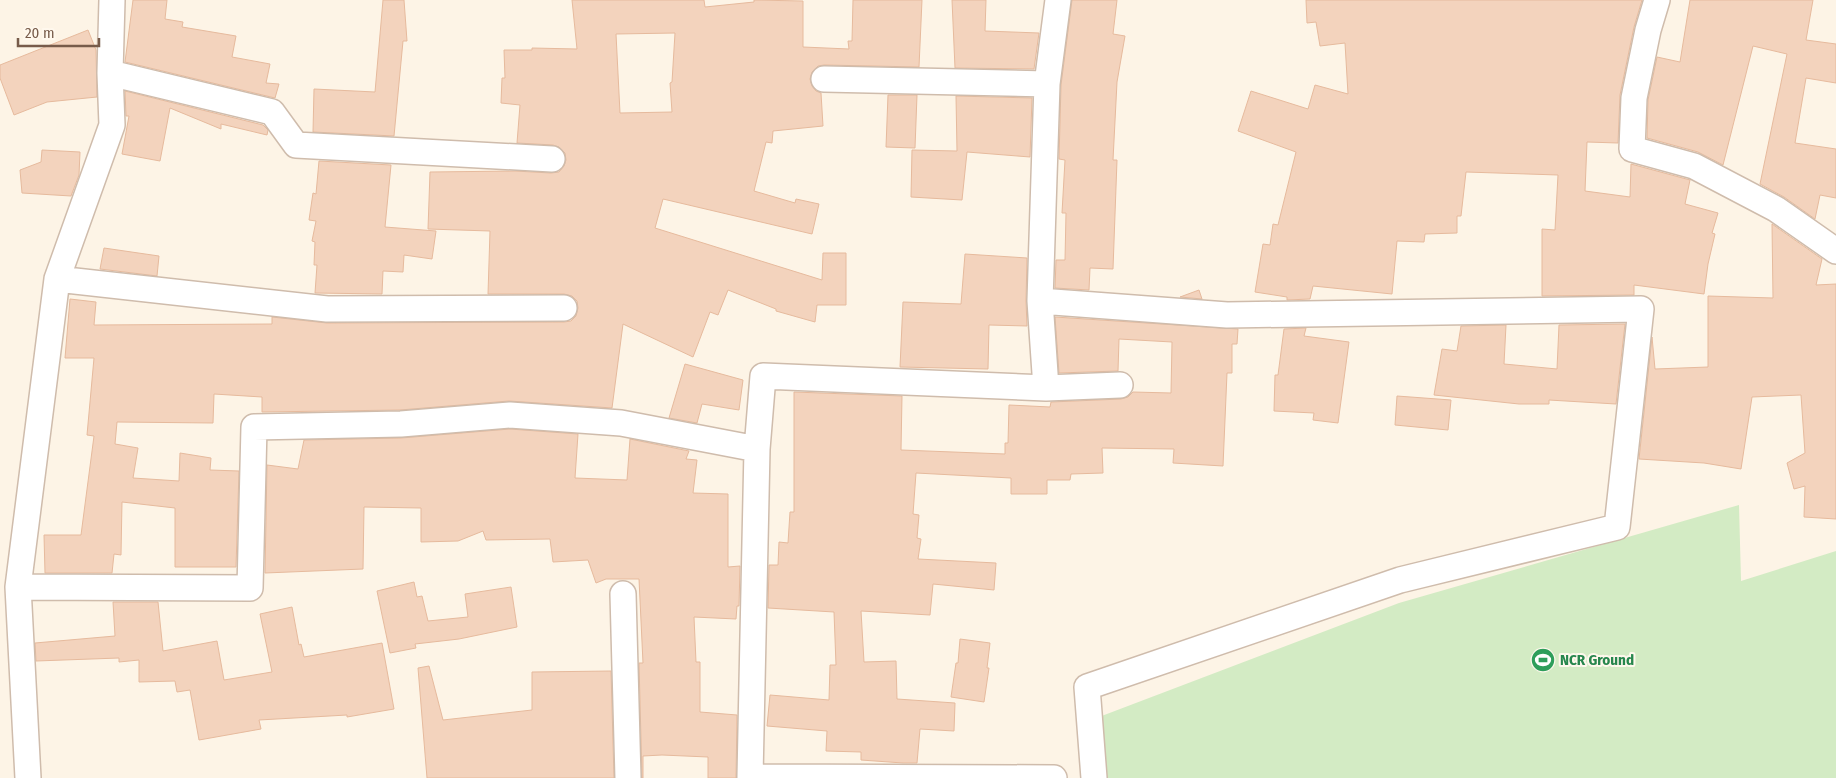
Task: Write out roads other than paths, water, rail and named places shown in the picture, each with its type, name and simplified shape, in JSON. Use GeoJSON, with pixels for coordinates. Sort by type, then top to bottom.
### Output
{"type":"FeatureCollection","features":[{"type":"Feature","properties":{"kind":"street"},"geometry":{"type":"LineString","coordinates":[[28,778],[18,587],[57,279],[112,125],[110,73],[112,0]]}},
{"type":"Feature","properties":{"kind":"street"},"geometry":{"type":"LineString","coordinates":[[1046,388],[1040,301],[1047,84],[1058,0]]}},
{"type":"Feature","properties":{"kind":"street"},"geometry":{"type":"LineString","coordinates":[[1657,0],[1648,30],[1634,98],[1632,149],[1694,166],[1776,210],[1836,251]]}},
{"type":"Feature","properties":{"kind":"street"},"geometry":{"type":"LineString","coordinates":[[110,73],[272,112],[296,145],[552,159]]}},
{"type":"Feature","properties":{"kind":"street"},"geometry":{"type":"LineString","coordinates":[[824,79],[1047,84]]}},
{"type":"Feature","properties":{"kind":"street"},"geometry":{"type":"LineString","coordinates":[[57,279],[327,309],[564,308]]}},
{"type":"Feature","properties":{"kind":"street"},"geometry":{"type":"LineString","coordinates":[[1040,301],[1227,315],[1641,309],[1617,528],[1400,580],[1088,687],[1094,778]]}},
{"type":"Feature","properties":{"kind":"street"},"geometry":{"type":"LineString","coordinates":[[1054,778],[750,777],[757,448],[763,376],[1046,388],[1120,385]]}},
{"type":"Feature","properties":{"kind":"street"},"geometry":{"type":"LineString","coordinates":[[18,587],[250,588],[254,427],[401,424],[510,415],[621,424],[757,448]]}},
{"type":"Feature","properties":{"kind":"street"},"geometry":{"type":"LineString","coordinates":[[623,594],[628,778]]}},
{"type":"Feature","properties":{"kind":"place","name":"NCR Ground"},"geometry":{"type":"Point","coordinates":[1543,660]}}]}
